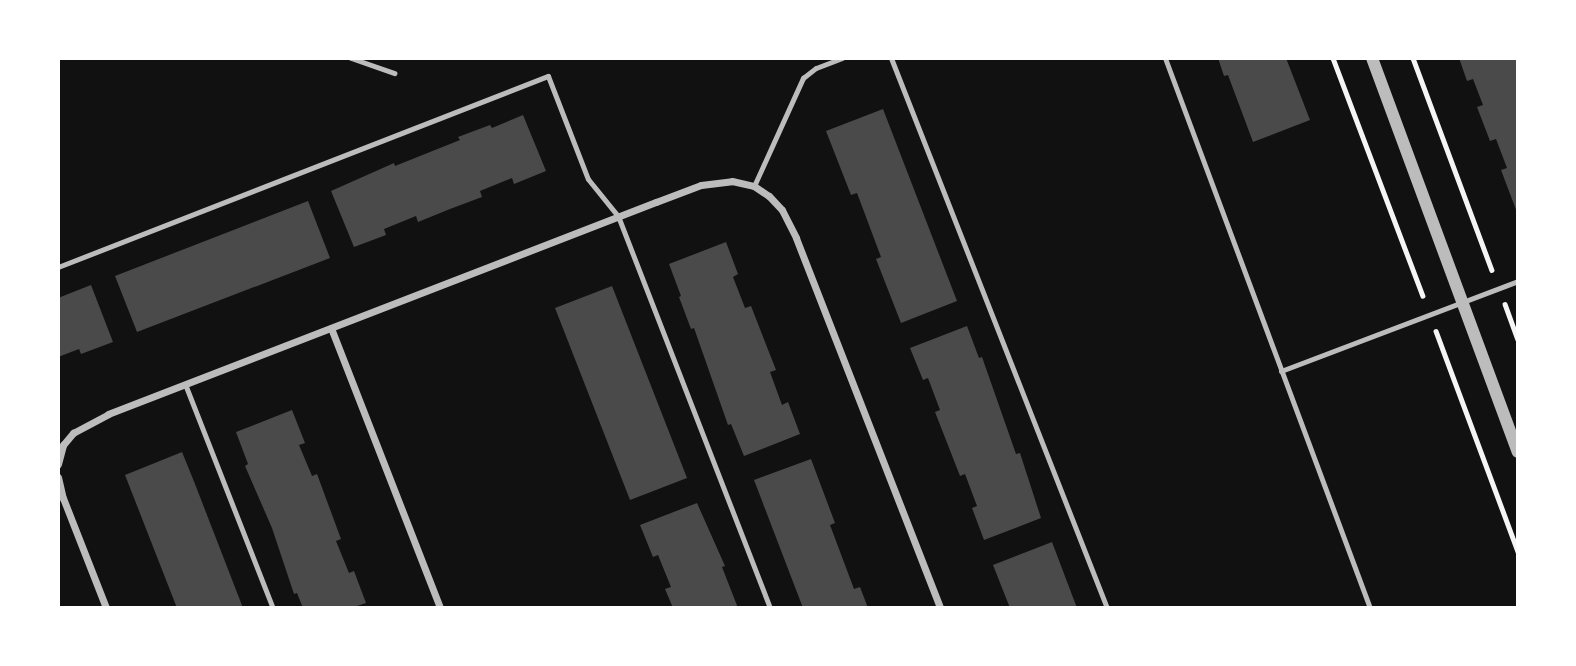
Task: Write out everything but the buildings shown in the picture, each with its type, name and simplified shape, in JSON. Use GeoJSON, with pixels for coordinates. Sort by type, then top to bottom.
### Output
{"type":"FeatureCollection","features":[{"type":"Feature","properties":{"kind":"street"},"geometry":{"type":"LineString","coordinates":[[1372,58],[1518,452]]}},
{"type":"Feature","properties":{"kind":"street"},"geometry":{"type":"LineString","coordinates":[[58,461],[68,439],[86,424],[618,216],[701,185],[732,181],[754,186],[782,210],[796,238],[940,608]]}},
{"type":"Feature","properties":{"kind":"street"},"geometry":{"type":"LineString","coordinates":[[331,328],[440,608]]}},
{"type":"Feature","properties":{"kind":"street"},"geometry":{"type":"LineString","coordinates":[[58,477],[63,498],[106,608]]}},
{"type":"Feature","properties":{"kind":"lane"},"geometry":{"type":"LineString","coordinates":[[351,58],[394,73]]}},
{"type":"Feature","properties":{"kind":"lane"},"geometry":{"type":"LineString","coordinates":[[754,186],[803,78],[816,68],[842,58]]}},
{"type":"Feature","properties":{"kind":"lane"},"geometry":{"type":"LineString","coordinates":[[891,58],[1107,608]]}},
{"type":"Feature","properties":{"kind":"lane"},"geometry":{"type":"LineString","coordinates":[[1165,58],[1370,608]]}},
{"type":"Feature","properties":{"kind":"lane"},"geometry":{"type":"LineString","coordinates":[[58,267],[548,76],[587,179],[618,216],[770,608]]}},
{"type":"Feature","properties":{"kind":"lane"},"geometry":{"type":"LineString","coordinates":[[1281,370],[1518,281]]}},
{"type":"Feature","properties":{"kind":"lane"},"geometry":{"type":"LineString","coordinates":[[186,384],[273,608]]}},
{"type":"Feature","properties":{"kind":"path"},"geometry":{"type":"LineString","coordinates":[[1413,58],[1518,340]]}}]}
